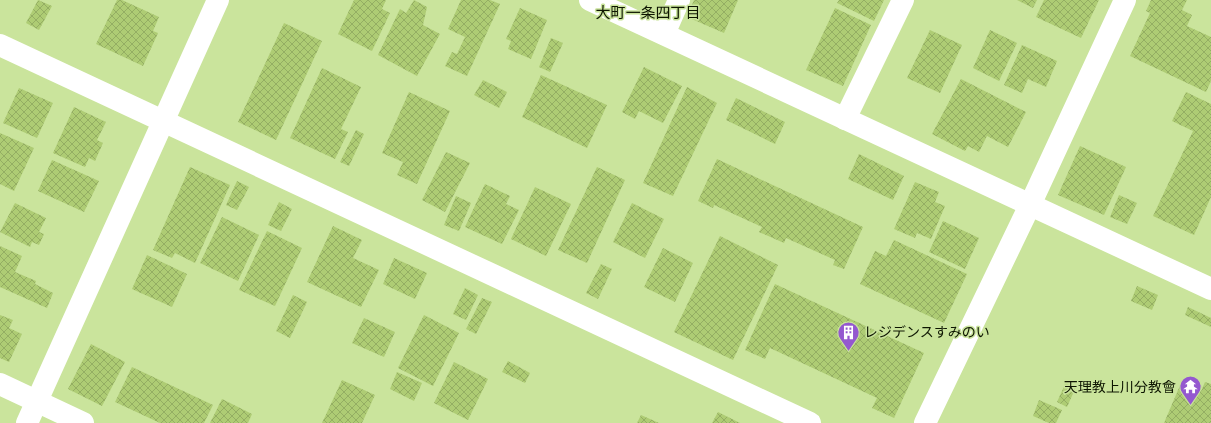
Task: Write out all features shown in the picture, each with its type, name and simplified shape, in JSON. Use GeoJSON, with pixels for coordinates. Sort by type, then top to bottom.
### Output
{"type":"FeatureCollection","features":[{"type":"Feature","properties":{"kind":"street"},"geometry":{"type":"LineString","coordinates":[[27,423],[162,121],[218,0]]}},
{"type":"Feature","properties":{"kind":"street"},"geometry":{"type":"LineString","coordinates":[[590,0],[1211,289]]}},
{"type":"Feature","properties":{"kind":"street"},"geometry":{"type":"LineString","coordinates":[[664,34],[679,0]]}},
{"type":"Feature","properties":{"kind":"street"},"geometry":{"type":"LineString","coordinates":[[845,119],[903,0]]}},
{"type":"Feature","properties":{"kind":"street"},"geometry":{"type":"LineString","coordinates":[[925,423],[1030,205],[1125,0]]}},
{"type":"Feature","properties":{"kind":"street"},"geometry":{"type":"LineString","coordinates":[[0,45],[810,423]]}},
{"type":"Feature","properties":{"kind":"street"},"geometry":{"type":"LineString","coordinates":[[0,384],[84,423]]}},
{"type":"Feature","properties":{"kind":"building"},"geometry":{"type":"Polygon","coordinates":[[[38,0],[52,6],[39,30],[26,23],[38,0]]]}},
{"type":"Feature","properties":{"kind":"building"},"geometry":{"type":"Polygon","coordinates":[[[117,0],[122,0],[159,17],[153,31],[158,33],[143,66],[96,44],[117,0]]]}},
{"type":"Feature","properties":{"kind":"building"},"geometry":{"type":"Polygon","coordinates":[[[354,0],[386,0],[382,9],[390,13],[372,51],[338,34],[354,0]]]}},
{"type":"Feature","properties":{"kind":"building"},"geometry":{"type":"Polygon","coordinates":[[[414,0],[427,7],[423,25],[440,34],[417,76],[378,55],[400,9],[406,13],[414,0]]]}},
{"type":"Feature","properties":{"kind":"building"},"geometry":{"type":"Polygon","coordinates":[[[461,0],[490,0],[500,4],[467,76],[445,66],[452,52],[457,54],[465,37],[448,29],[461,0]]]}},
{"type":"Feature","properties":{"kind":"building"},"geometry":{"type":"Polygon","coordinates":[[[694,0],[738,0],[724,33],[687,17],[694,0]]]}},
{"type":"Feature","properties":{"kind":"building"},"geometry":{"type":"Polygon","coordinates":[[[839,0],[884,0],[874,21],[837,3],[839,0]]]}},
{"type":"Feature","properties":{"kind":"building"},"geometry":{"type":"Polygon","coordinates":[[[1017,0],[1037,0],[1033,8],[1017,0]]]}},
{"type":"Feature","properties":{"kind":"building"},"geometry":{"type":"Polygon","coordinates":[[[1044,0],[1099,0],[1081,38],[1036,17],[1044,0]]]}},
{"type":"Feature","properties":{"kind":"building"},"geometry":{"type":"Polygon","coordinates":[[[1151,0],[1187,0],[1182,10],[1192,15],[1187,26],[1211,37],[1211,81],[1206,92],[1130,56],[1150,13],[1146,11],[1151,0]]]}},
{"type":"Feature","properties":{"kind":"building"},"geometry":{"type":"Polygon","coordinates":[[[520,8],[547,20],[531,59],[508,49],[511,41],[506,39],[520,8]]]}},
{"type":"Feature","properties":{"kind":"building"},"geometry":{"type":"Polygon","coordinates":[[[835,8],[871,25],[843,86],[806,70],[835,8]]]}},
{"type":"Feature","properties":{"kind":"building"},"geometry":{"type":"Polygon","coordinates":[[[284,23],[322,41],[276,140],[238,122],[284,23]]]}},
{"type":"Feature","properties":{"kind":"building"},"geometry":{"type":"Polygon","coordinates":[[[930,30],[962,45],[940,93],[907,78],[930,30]]]}},
{"type":"Feature","properties":{"kind":"building"},"geometry":{"type":"Polygon","coordinates":[[[990,30],[1017,43],[999,81],[973,68],[990,30]]]}},
{"type":"Feature","properties":{"kind":"building"},"geometry":{"type":"Polygon","coordinates":[[[551,38],[563,43],[550,72],[539,67],[551,38]]]}},
{"type":"Feature","properties":{"kind":"building"},"geometry":{"type":"Polygon","coordinates":[[[1022,45],[1057,61],[1046,87],[1028,79],[1022,93],[1004,85],[1022,45]]]}},
{"type":"Feature","properties":{"kind":"building"},"geometry":{"type":"Polygon","coordinates":[[[644,67],[682,86],[663,123],[639,111],[635,119],[622,112],[644,67]]]}},
{"type":"Feature","properties":{"kind":"building"},"geometry":{"type":"Polygon","coordinates":[[[322,68],[361,87],[341,129],[348,132],[335,159],[290,138],[322,68]]]}},
{"type":"Feature","properties":{"kind":"building"},"geometry":{"type":"Polygon","coordinates":[[[541,75],[607,105],[587,148],[522,117],[541,75]]]}},
{"type":"Feature","properties":{"kind":"building"},"geometry":{"type":"Polygon","coordinates":[[[961,79],[1026,112],[1008,147],[987,136],[979,152],[968,146],[965,151],[932,134],[961,79]]]}},
{"type":"Feature","properties":{"kind":"building"},"geometry":{"type":"Polygon","coordinates":[[[483,80],[507,92],[499,108],[474,95],[483,80]]]}},
{"type":"Feature","properties":{"kind":"building"},"geometry":{"type":"Polygon","coordinates":[[[687,87],[717,103],[673,196],[643,183],[687,87]]]}},
{"type":"Feature","properties":{"kind":"building"},"geometry":{"type":"Polygon","coordinates":[[[19,88],[53,103],[37,138],[3,123],[19,88]]]}},
{"type":"Feature","properties":{"kind":"building"},"geometry":{"type":"Polygon","coordinates":[[[409,92],[450,111],[417,184],[397,175],[403,162],[382,153],[409,92]]]}},
{"type":"Feature","properties":{"kind":"building"},"geometry":{"type":"Polygon","coordinates":[[[1186,92],[1211,104],[1211,197],[1194,235],[1153,216],[1193,131],[1172,121],[1186,92]]]}},
{"type":"Feature","properties":{"kind":"building"},"geometry":{"type":"Polygon","coordinates":[[[736,98],[785,122],[775,144],[726,120],[736,98]]]}},
{"type":"Feature","properties":{"kind":"building"},"geometry":{"type":"Polygon","coordinates":[[[74,107],[106,122],[97,140],[103,143],[95,161],[89,158],[85,167],[53,153],[74,107]]]}},
{"type":"Feature","properties":{"kind":"building"},"geometry":{"type":"Polygon","coordinates":[[[356,130],[364,134],[349,166],[340,162],[356,130]]]}},
{"type":"Feature","properties":{"kind":"building"},"geometry":{"type":"Polygon","coordinates":[[[0,133],[34,148],[14,191],[0,184],[0,133]]]}},
{"type":"Feature","properties":{"kind":"building"},"geometry":{"type":"Polygon","coordinates":[[[1080,146],[1126,167],[1104,215],[1058,195],[1080,146]]]}},
{"type":"Feature","properties":{"kind":"building"},"geometry":{"type":"Polygon","coordinates":[[[446,152],[470,163],[445,212],[422,200],[446,152]]]}},
{"type":"Feature","properties":{"kind":"building"},"geometry":{"type":"Polygon","coordinates":[[[859,154],[904,176],[893,200],[848,179],[859,154]]]}},
{"type":"Feature","properties":{"kind":"building"},"geometry":{"type":"Polygon","coordinates":[[[717,159],[863,227],[844,269],[833,265],[835,260],[786,238],[784,243],[759,232],[762,227],[714,205],[713,208],[698,201],[717,159]]]}},
{"type":"Feature","properties":{"kind":"building"},"geometry":{"type":"Polygon","coordinates":[[[52,160],[99,181],[84,212],[38,191],[52,160]]]}},
{"type":"Feature","properties":{"kind":"building"},"geometry":{"type":"Polygon","coordinates":[[[190,167],[230,185],[195,263],[175,253],[172,258],[153,250],[190,167]]]}},
{"type":"Feature","properties":{"kind":"building"},"geometry":{"type":"Polygon","coordinates":[[[597,167],[625,180],[587,263],[558,250],[597,167]]]}},
{"type":"Feature","properties":{"kind":"building"},"geometry":{"type":"Polygon","coordinates":[[[237,181],[249,187],[237,210],[226,205],[237,181]]]}},
{"type":"Feature","properties":{"kind":"building"},"geometry":{"type":"Polygon","coordinates":[[[915,182],[939,192],[935,202],[945,206],[931,239],[917,233],[915,238],[894,229],[915,182]]]}},
{"type":"Feature","properties":{"kind":"building"},"geometry":{"type":"Polygon","coordinates":[[[485,184],[510,196],[506,204],[519,210],[502,244],[465,227],[485,184]]]}},
{"type":"Feature","properties":{"kind":"building"},"geometry":{"type":"Polygon","coordinates":[[[535,187],[571,204],[546,256],[511,239],[535,187]]]}},
{"type":"Feature","properties":{"kind":"building"},"geometry":{"type":"Polygon","coordinates":[[[1119,195],[1137,203],[1127,224],[1110,217],[1119,195]]]}},
{"type":"Feature","properties":{"kind":"building"},"geometry":{"type":"Polygon","coordinates":[[[456,196],[471,203],[459,231],[444,225],[456,196]]]}},
{"type":"Feature","properties":{"kind":"building"},"geometry":{"type":"Polygon","coordinates":[[[279,202],[292,209],[281,231],[268,225],[279,202]]]}},
{"type":"Feature","properties":{"kind":"building"},"geometry":{"type":"Polygon","coordinates":[[[15,203],[46,218],[39,232],[44,234],[39,245],[32,242],[30,247],[0,232],[15,203]]]}},
{"type":"Feature","properties":{"kind":"building"},"geometry":{"type":"Polygon","coordinates":[[[632,203],[664,219],[645,258],[613,242],[632,203]]]}},
{"type":"Feature","properties":{"kind":"building"},"geometry":{"type":"Polygon","coordinates":[[[222,217],[259,235],[238,281],[200,263],[222,217]]]}},
{"type":"Feature","properties":{"kind":"building"},"geometry":{"type":"Polygon","coordinates":[[[943,221],[979,238],[965,269],[929,252],[943,221]]]}},
{"type":"Feature","properties":{"kind":"building"},"geometry":{"type":"Polygon","coordinates":[[[333,226],[362,240],[353,258],[379,270],[361,307],[307,282],[333,226]]]}},
{"type":"Feature","properties":{"kind":"building"},"geometry":{"type":"Polygon","coordinates":[[[267,231],[302,248],[275,306],[239,290],[267,231]]]}},
{"type":"Feature","properties":{"kind":"building"},"geometry":{"type":"Polygon","coordinates":[[[720,236],[778,265],[733,360],[674,332],[720,236]]]}},
{"type":"Feature","properties":{"kind":"building"},"geometry":{"type":"Polygon","coordinates":[[[894,240],[967,274],[944,323],[860,284],[875,251],[886,256],[894,240]]]}},
{"type":"Feature","properties":{"kind":"building"},"geometry":{"type":"Polygon","coordinates":[[[0,246],[22,256],[15,272],[36,281],[35,284],[53,293],[47,308],[0,287],[0,246]]]}},
{"type":"Feature","properties":{"kind":"building"},"geometry":{"type":"Polygon","coordinates":[[[663,248],[693,263],[675,302],[644,287],[663,248]]]}},
{"type":"Feature","properties":{"kind":"building"},"geometry":{"type":"Polygon","coordinates":[[[147,255],[187,274],[172,307],[132,289],[147,255]]]}},
{"type":"Feature","properties":{"kind":"building"},"geometry":{"type":"Polygon","coordinates":[[[394,258],[427,273],[415,299],[383,284],[394,258]]]}},
{"type":"Feature","properties":{"kind":"building"},"geometry":{"type":"Polygon","coordinates":[[[601,264],[612,269],[598,299],[586,293],[601,264]]]}},
{"type":"Feature","properties":{"kind":"building","name":"レジデンスすみのい"},"geometry":{"type":"Polygon","coordinates":[[[775,284],[924,353],[894,418],[872,408],[877,398],[770,348],[765,359],[745,350],[775,284]]]}},
{"type":"Feature","properties":{"kind":"building"},"geometry":{"type":"Polygon","coordinates":[[[1137,286],[1158,295],[1152,310],[1131,301],[1137,286]]]}},
{"type":"Feature","properties":{"kind":"building"},"geometry":{"type":"Polygon","coordinates":[[[465,288],[478,295],[466,320],[453,314],[465,288]]]}},
{"type":"Feature","properties":{"kind":"building"},"geometry":{"type":"Polygon","coordinates":[[[293,295],[307,302],[290,338],[276,331],[293,295]]]}},
{"type":"Feature","properties":{"kind":"building"},"geometry":{"type":"Polygon","coordinates":[[[482,298],[492,302],[476,334],[466,329],[482,298]]]}},
{"type":"Feature","properties":{"kind":"building"},"geometry":{"type":"Polygon","coordinates":[[[1188,307],[1211,318],[1211,327],[1185,315],[1188,307]]]}},
{"type":"Feature","properties":{"kind":"building"},"geometry":{"type":"Polygon","coordinates":[[[0,315],[13,320],[9,328],[22,334],[9,362],[0,358],[0,315]]]}},
{"type":"Feature","properties":{"kind":"building"},"geometry":{"type":"Polygon","coordinates":[[[424,315],[459,333],[433,386],[398,368],[424,315]]]}},
{"type":"Feature","properties":{"kind":"building"},"geometry":{"type":"Polygon","coordinates":[[[364,318],[395,332],[384,357],[352,343],[364,318]]]}},
{"type":"Feature","properties":{"kind":"building"},"geometry":{"type":"Polygon","coordinates":[[[91,344],[125,362],[102,406],[68,389],[91,344]]]}},
{"type":"Feature","properties":{"kind":"building"},"geometry":{"type":"Polygon","coordinates":[[[508,361],[530,373],[525,383],[502,372],[508,361]]]}},
{"type":"Feature","properties":{"kind":"building"},"geometry":{"type":"Polygon","coordinates":[[[454,362],[488,379],[468,420],[434,403],[454,362]]]}},
{"type":"Feature","properties":{"kind":"building"},"geometry":{"type":"Polygon","coordinates":[[[132,367],[213,405],[204,423],[160,423],[115,402],[132,367]]]}},
{"type":"Feature","properties":{"kind":"building"},"geometry":{"type":"Polygon","coordinates":[[[397,372],[422,383],[414,401],[390,389],[397,372]]]}},
{"type":"Feature","properties":{"kind":"building"},"geometry":{"type":"Polygon","coordinates":[[[342,380],[375,395],[362,423],[322,423],[342,380]]]}},
{"type":"Feature","properties":{"kind":"building"},"geometry":{"type":"Polygon","coordinates":[[[1066,382],[1076,387],[1067,407],[1057,402],[1066,382]]]}},
{"type":"Feature","properties":{"kind":"building","name":"天理教上川分教會"},"geometry":{"type":"Polygon","coordinates":[[[1205,382],[1211,384],[1211,423],[1164,423],[1181,383],[1201,391],[1205,382]]]}},
{"type":"Feature","properties":{"kind":"building"},"geometry":{"type":"Polygon","coordinates":[[[222,399],[252,414],[248,423],[210,423],[222,399]]]}},
{"type":"Feature","properties":{"kind":"building"},"geometry":{"type":"Polygon","coordinates":[[[1039,400],[1062,410],[1056,423],[1049,423],[1033,416],[1039,400]]]}},
{"type":"Feature","properties":{"kind":"building"},"geometry":{"type":"Polygon","coordinates":[[[718,412],[740,423],[712,423],[718,412]]]}},
{"type":"Feature","properties":{"kind":"building"},"geometry":{"type":"Polygon","coordinates":[[[641,415],[659,423],[637,423],[641,415]]]}},
{"type":"Feature","properties":{"kind":"place","name":"レジデンスすみのい"},"geometry":{"type":"Point","coordinates":[849,352]}},
{"type":"Feature","properties":{"kind":"place","name":"天理教上川分教會"},"geometry":{"type":"Point","coordinates":[1191,406]}},
{"type":"Feature","properties":{"kind":"district","name":"大町一条四丁目"},"geometry":{"type":"Point","coordinates":[648,13]}}]}
